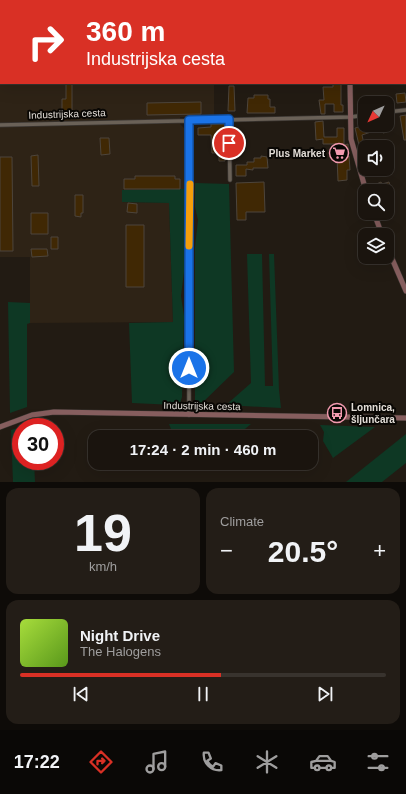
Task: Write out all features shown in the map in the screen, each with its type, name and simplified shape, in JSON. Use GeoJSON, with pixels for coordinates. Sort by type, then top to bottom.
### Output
{"type":"FeatureCollection","features":[{"type":"Feature","properties":{"kind":"main road"},"geometry":{"type":"LineString","coordinates":[[350,84],[352,144],[364,184]]}},
{"type":"Feature","properties":{"kind":"main road"},"geometry":{"type":"LineString","coordinates":[[394,263],[406,291]]}},
{"type":"Feature","properties":{"kind":"main road","name":"Industrijska cesta"},"geometry":{"type":"LineString","coordinates":[[0,427],[32,416],[54,412],[406,418]]}},
{"type":"Feature","properties":{"kind":"street"},"geometry":{"type":"LineString","coordinates":[[394,111],[406,110]]}},
{"type":"Feature","properties":{"kind":"street","name":"Industrijska cesta"},"geometry":{"type":"LineString","coordinates":[[0,125],[358,116]]}},
{"type":"Feature","properties":{"kind":"street"},"geometry":{"type":"LineString","coordinates":[[229,119],[230,180]]}},
{"type":"Feature","properties":{"kind":"street"},"geometry":{"type":"LineString","coordinates":[[189,120],[189,415]]}},
{"type":"Feature","properties":{"kind":"shaded area"},"geometry":{"type":"Polygon","coordinates":[[[0,84],[214,84],[214,117],[180,117],[180,124],[184,128],[184,189],[122,190],[122,202],[169,203],[173,322],[30,323],[30,257],[0,257],[0,84]]]}},
{"type":"Feature","properties":{"kind":"green space"},"geometry":{"type":"Polygon","coordinates":[[[195,183],[229,184],[234,372],[202,403],[195,403],[195,247],[198,220],[195,207],[195,183]]]}},
{"type":"Feature","properties":{"kind":"green space"},"geometry":{"type":"Polygon","coordinates":[[[184,189],[184,272],[181,296],[184,316],[182,397],[180,403],[175,405],[132,403],[129,323],[173,322],[169,203],[122,202],[122,190],[184,189]]]}},
{"type":"Feature","properties":{"kind":"green space"},"geometry":{"type":"Polygon","coordinates":[[[247,254],[262,254],[265,386],[273,386],[269,254],[274,254],[281,408],[226,405],[251,383],[247,254]]]}},
{"type":"Feature","properties":{"kind":"green space"},"geometry":{"type":"Polygon","coordinates":[[[8,302],[30,303],[30,323],[27,324],[27,407],[10,413],[8,302]]]}},
{"type":"Feature","properties":{"kind":"green space"},"geometry":{"type":"Polygon","coordinates":[[[169,424],[251,424],[244,430],[171,430],[169,424]]]}},
{"type":"Feature","properties":{"kind":"green space"},"geometry":{"type":"Polygon","coordinates":[[[320,425],[375,427],[333,458],[323,441],[324,432],[320,425]]]}},
{"type":"Feature","properties":{"kind":"green space"},"geometry":{"type":"Polygon","coordinates":[[[11,430],[12,430],[12,456],[11,430]]]}},
{"type":"Feature","properties":{"kind":"green space"},"geometry":{"type":"Polygon","coordinates":[[[406,434],[406,463],[382,482],[346,482],[406,434]]]}},
{"type":"Feature","properties":{"kind":"green space"},"geometry":{"type":"Polygon","coordinates":[[[13,470],[34,470],[35,482],[13,482],[13,470]]]}},
{"type":"Feature","properties":{"kind":"building"},"geometry":{"type":"Polygon","coordinates":[[[66,84],[72,84],[72,118],[65,118],[65,116],[62,116],[62,99],[66,99],[66,84]]]}},
{"type":"Feature","properties":{"kind":"building"},"geometry":{"type":"Polygon","coordinates":[[[333,84],[341,84],[341,105],[343,105],[343,112],[334,112],[334,104],[325,104],[325,114],[321,114],[319,100],[324,100],[323,87],[333,87],[333,84]]]}},
{"type":"Feature","properties":{"kind":"building"},"geometry":{"type":"Polygon","coordinates":[[[229,86],[234,86],[235,111],[228,111],[229,86]]]}},
{"type":"Feature","properties":{"kind":"building"},"geometry":{"type":"Polygon","coordinates":[[[405,93],[406,102],[397,103],[396,94],[405,93]]]}},
{"type":"Feature","properties":{"kind":"building"},"geometry":{"type":"Polygon","coordinates":[[[254,95],[268,95],[268,99],[270,99],[270,107],[275,107],[275,113],[247,113],[248,98],[254,98],[254,95]]]}},
{"type":"Feature","properties":{"kind":"building"},"geometry":{"type":"Polygon","coordinates":[[[201,102],[201,114],[147,115],[147,103],[201,102]]]}},
{"type":"Feature","properties":{"kind":"building"},"geometry":{"type":"Polygon","coordinates":[[[406,115],[406,140],[404,140],[400,116],[406,115]]]}},
{"type":"Feature","properties":{"kind":"building"},"geometry":{"type":"Polygon","coordinates":[[[323,121],[324,137],[337,137],[337,128],[344,128],[344,145],[348,144],[348,149],[337,150],[337,144],[323,144],[323,139],[316,140],[315,122],[323,121]]]}},
{"type":"Feature","properties":{"kind":"building"},"geometry":{"type":"Polygon","coordinates":[[[211,124],[226,124],[226,142],[224,142],[225,161],[219,161],[219,153],[212,153],[211,135],[198,135],[198,128],[211,127],[211,124]]]}},
{"type":"Feature","properties":{"kind":"building"},"geometry":{"type":"Polygon","coordinates":[[[358,127],[358,132],[371,132],[362,135],[363,140],[358,141],[355,128],[358,127]]]}},
{"type":"Feature","properties":{"kind":"building"},"geometry":{"type":"Polygon","coordinates":[[[100,138],[109,138],[110,154],[101,155],[100,138]]]}},
{"type":"Feature","properties":{"kind":"building"},"geometry":{"type":"Polygon","coordinates":[[[38,155],[39,186],[32,186],[31,156],[38,155]]]}},
{"type":"Feature","properties":{"kind":"building"},"geometry":{"type":"Polygon","coordinates":[[[261,156],[267,157],[268,168],[253,168],[253,170],[246,169],[246,176],[236,176],[236,165],[247,165],[247,162],[254,162],[254,158],[261,158],[261,156]]]}},
{"type":"Feature","properties":{"kind":"building"},"geometry":{"type":"Polygon","coordinates":[[[337,156],[349,156],[350,170],[347,170],[347,180],[338,181],[337,156]]]}},
{"type":"Feature","properties":{"kind":"building"},"geometry":{"type":"Polygon","coordinates":[[[0,157],[12,157],[13,251],[0,251],[0,157]]]}},
{"type":"Feature","properties":{"kind":"building"},"geometry":{"type":"Polygon","coordinates":[[[135,176],[175,176],[175,179],[180,179],[180,189],[124,189],[124,179],[135,179],[135,176]]]}},
{"type":"Feature","properties":{"kind":"building"},"geometry":{"type":"Polygon","coordinates":[[[264,182],[265,212],[246,212],[246,220],[237,220],[236,183],[264,182]]]}},
{"type":"Feature","properties":{"kind":"building"},"geometry":{"type":"Polygon","coordinates":[[[75,195],[83,195],[83,213],[81,213],[81,217],[75,216],[75,195]]]}},
{"type":"Feature","properties":{"kind":"building"},"geometry":{"type":"Polygon","coordinates":[[[128,203],[137,204],[137,213],[127,212],[128,203]]]}},
{"type":"Feature","properties":{"kind":"building"},"geometry":{"type":"Polygon","coordinates":[[[31,213],[48,213],[48,234],[31,234],[31,213]]]}},
{"type":"Feature","properties":{"kind":"building"},"geometry":{"type":"Polygon","coordinates":[[[126,225],[144,225],[144,287],[126,287],[126,225]]]}},
{"type":"Feature","properties":{"kind":"building"},"geometry":{"type":"Polygon","coordinates":[[[51,237],[58,237],[58,249],[51,249],[51,237]]]}},
{"type":"Feature","properties":{"kind":"building"},"geometry":{"type":"Polygon","coordinates":[[[31,249],[47,249],[48,256],[32,257],[31,249]]]}},
{"type":"Feature","properties":{"kind":"slow traffic"},"geometry":{"type":"LineString","coordinates":[[189,246],[190,184]]}},
{"type":"Feature","properties":{"kind":"place","name":"Plus Market"},"geometry":{"type":"Point","coordinates":[339,153]}},
{"type":"Feature","properties":{"kind":"place","name":"Lomnica, šljunčara"},"geometry":{"type":"Point","coordinates":[337,413]}},
{"type":"Feature","properties":{"kind":"route"},"geometry":{"type":"LineString","coordinates":[[189,368],[189,120],[229,119],[229,143]]}}]}
